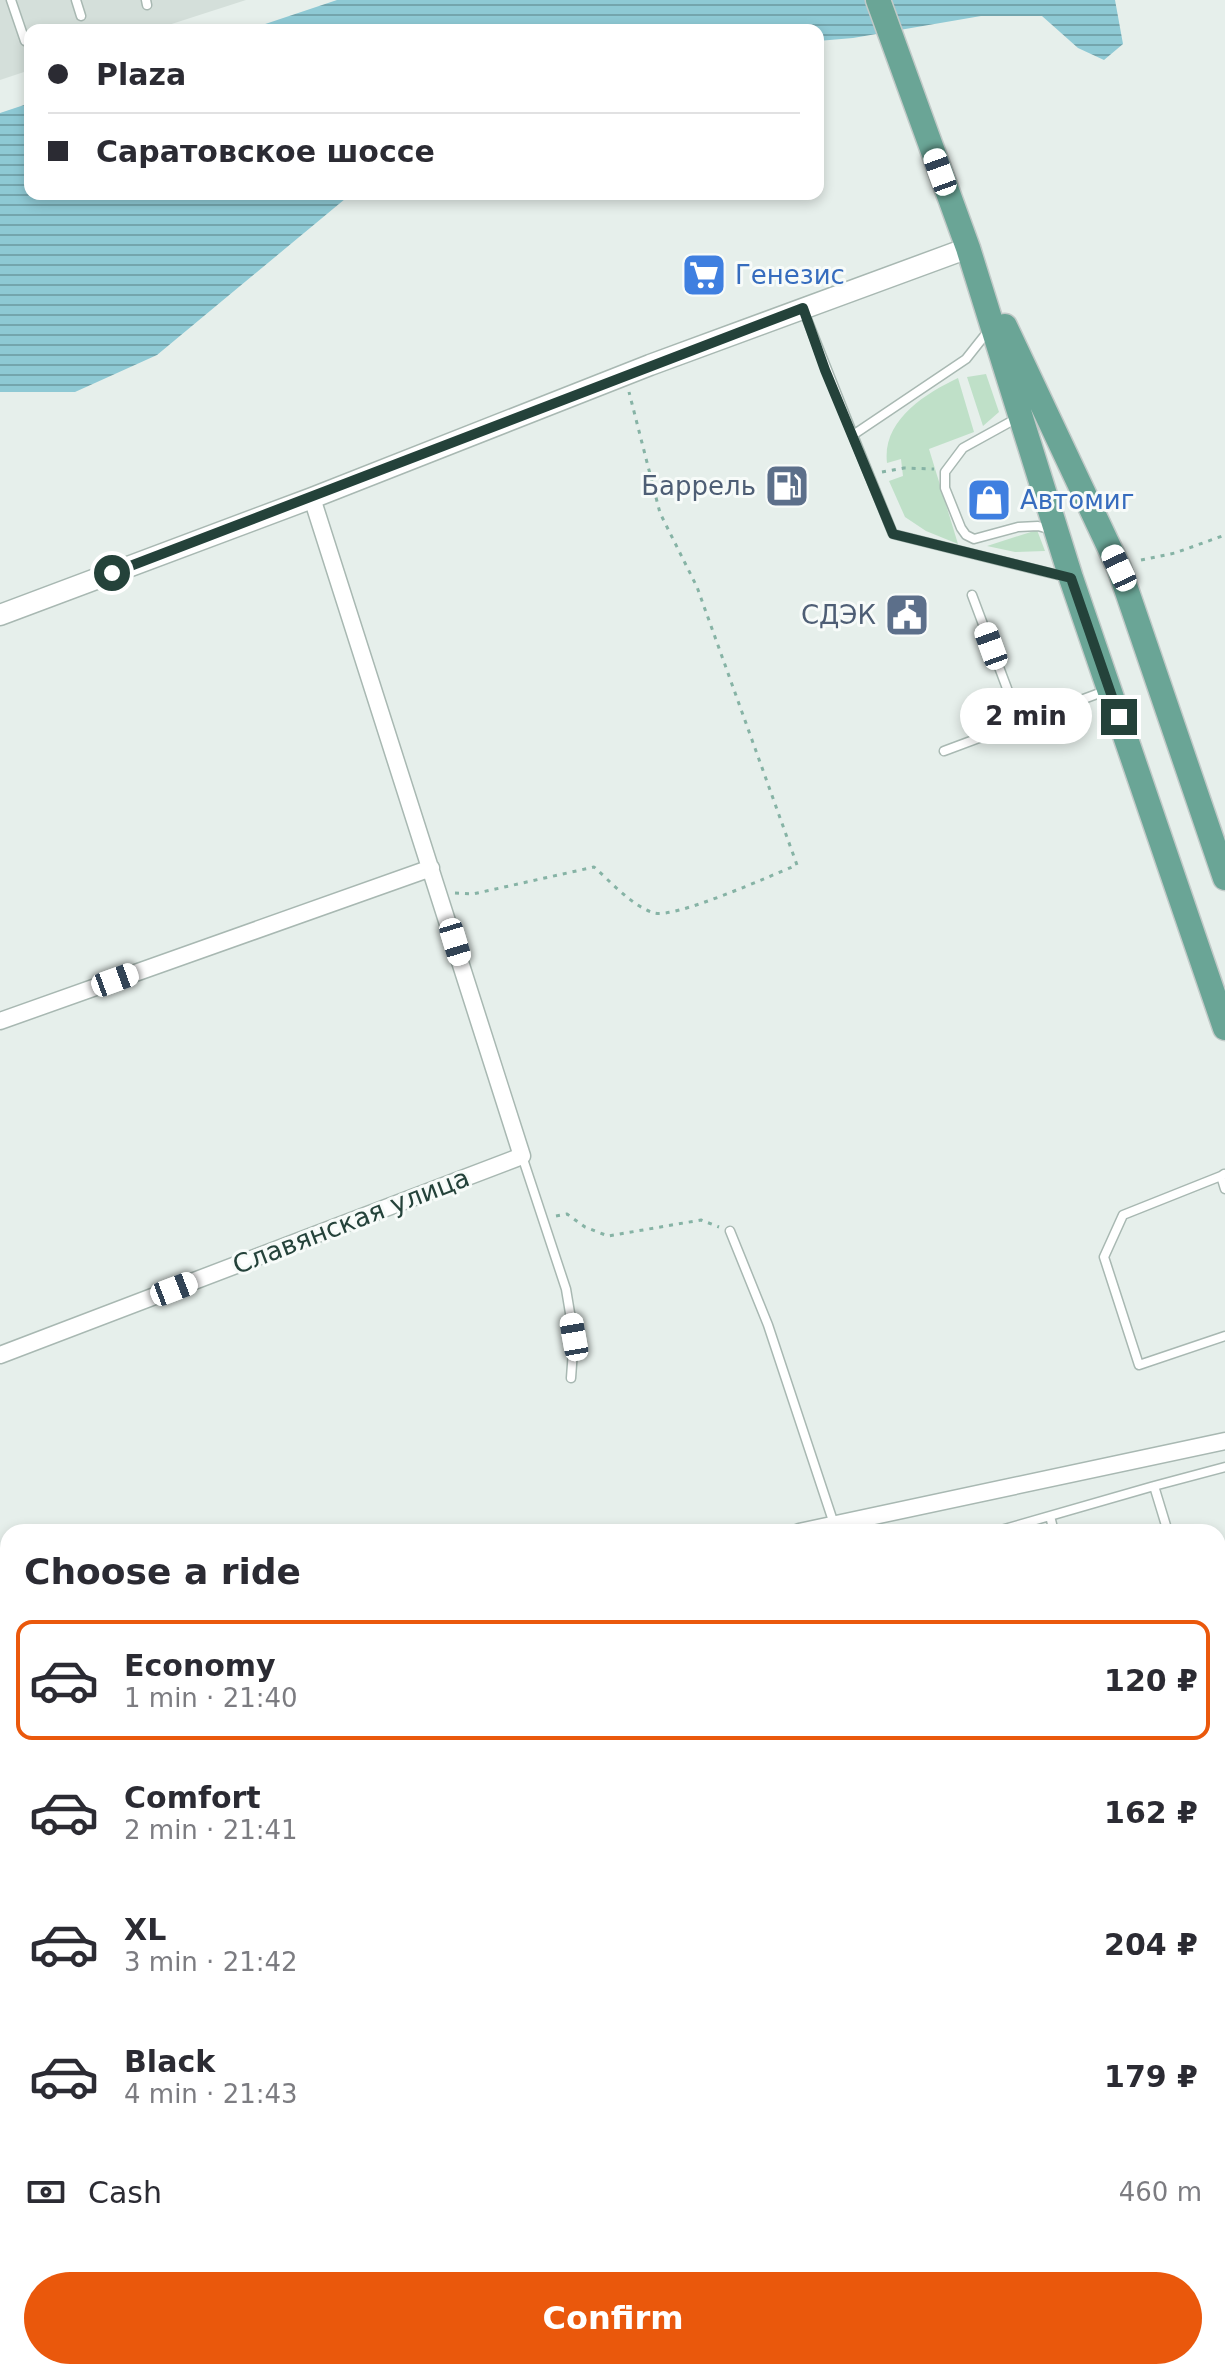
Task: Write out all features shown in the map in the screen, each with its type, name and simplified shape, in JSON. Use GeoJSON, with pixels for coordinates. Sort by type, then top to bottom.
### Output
{"type":"FeatureCollection","features":[{"type":"Feature","properties":{"kind":"main road"},"geometry":{"type":"LineString","coordinates":[[878,0],[968,248],[1071,578],[1225,1028]]}},
{"type":"Feature","properties":{"kind":"main road"},"geometry":{"type":"LineString","coordinates":[[968,248],[1119,568],[1225,878]]}},
{"type":"Feature","properties":{"kind":"main road"},"geometry":{"type":"LineString","coordinates":[[1020,417],[1047,414]]}},
{"type":"Feature","properties":{"kind":"street"},"geometry":{"type":"LineString","coordinates":[[0,615],[312,498],[624,375],[968,248]]}},
{"type":"Feature","properties":{"kind":"street"},"geometry":{"type":"LineString","coordinates":[[312,498],[522,1156]]}},
{"type":"Feature","properties":{"kind":"street"},"geometry":{"type":"LineString","coordinates":[[0,1021],[431,868]]}},
{"type":"Feature","properties":{"kind":"street","name":"Славянская улица"},"geometry":{"type":"LineString","coordinates":[[0,1355],[522,1156]]}},
{"type":"Feature","properties":{"kind":"street"},"geometry":{"type":"LineString","coordinates":[[834,1524],[1225,1441]]}},
{"type":"Feature","properties":{"kind":"lane"},"geometry":{"type":"LineString","coordinates":[[11,0],[24,38]]}},
{"type":"Feature","properties":{"kind":"lane"},"geometry":{"type":"LineString","coordinates":[[76,0],[81,16]]}},
{"type":"Feature","properties":{"kind":"lane"},"geometry":{"type":"LineString","coordinates":[[803,308],[893,534],[1071,578]]}},
{"type":"Feature","properties":{"kind":"lane"},"geometry":{"type":"LineString","coordinates":[[853,435],[966,359],[992,327]]}},
{"type":"Feature","properties":{"kind":"lane"},"geometry":{"type":"LineString","coordinates":[[1020,417],[963,448],[945,472],[945,488],[966,535],[974,539],[1018,527],[1038,526],[1058,533]]}},
{"type":"Feature","properties":{"kind":"lane"},"geometry":{"type":"LineString","coordinates":[[972,595],[1020,723]]}},
{"type":"Feature","properties":{"kind":"lane"},"geometry":{"type":"LineString","coordinates":[[944,751],[1109,689]]}},
{"type":"Feature","properties":{"kind":"lane"},"geometry":{"type":"LineString","coordinates":[[522,1156],[566,1289],[574,1337],[571,1378]]}},
{"type":"Feature","properties":{"kind":"lane"},"geometry":{"type":"LineString","coordinates":[[1225,1189],[1223,1175],[1123,1215],[1104,1257],[1139,1365],[1225,1336]]}},
{"type":"Feature","properties":{"kind":"lane"},"geometry":{"type":"LineString","coordinates":[[730,1231],[768,1325],[834,1524]]}},
{"type":"Feature","properties":{"kind":"lane"},"geometry":{"type":"LineString","coordinates":[[1022,1524],[1225,1467]]}},
{"type":"Feature","properties":{"kind":"lane"},"geometry":{"type":"LineString","coordinates":[[1154,1486],[1166,1524]]}},
{"type":"Feature","properties":{"kind":"lane"},"geometry":{"type":"LineString","coordinates":[[1050,1516],[1052,1524]]}},
{"type":"Feature","properties":{"kind":"path"},"geometry":{"type":"LineString","coordinates":[[440,893],[473,894],[594,867],[635,902],[656,914],[683,910],[797,865],[697,587],[660,513],[624,375]]}},
{"type":"Feature","properties":{"kind":"path"},"geometry":{"type":"LineString","coordinates":[[867,474],[904,468],[945,472]]}},
{"type":"Feature","properties":{"kind":"path"},"geometry":{"type":"LineString","coordinates":[[1141,560],[1175,553],[1225,535]]}},
{"type":"Feature","properties":{"kind":"path"},"geometry":{"type":"LineString","coordinates":[[542,1217],[567,1214],[585,1227],[608,1236],[701,1220],[730,1231]]}},
{"type":"Feature","properties":{"kind":"shaded area"},"geometry":{"type":"Polygon","coordinates":[[[0,0],[246,0],[172,24],[24,24],[24,72],[0,80],[0,0]]]}},
{"type":"Feature","properties":{"kind":"green space"},"geometry":{"type":"Polygon","coordinates":[[[986,374],[999,412],[983,426],[967,377],[986,374]]]}},
{"type":"Feature","properties":{"kind":"green space"},"geometry":{"type":"Polygon","coordinates":[[[958,378],[974,432],[929,449],[958,544],[926,531],[905,517],[889,481],[903,476],[901,459],[887,463],[887,448],[891,434],[908,411],[932,392],[958,378]]]}},
{"type":"Feature","properties":{"kind":"green space"},"geometry":{"type":"Polygon","coordinates":[[[1037,530],[1045,551],[1015,552],[987,546],[1037,530]]]}},
{"type":"Feature","properties":{"kind":"water"},"geometry":{"type":"Polygon","coordinates":[[[337,0],[1115,0],[1123,44],[1104,60],[1078,48],[1042,16],[981,16],[824,40],[824,24],[265,24],[337,0]]]}},
{"type":"Feature","properties":{"kind":"water"},"geometry":{"type":"Polygon","coordinates":[[[24,105],[24,200],[344,200],[157,355],[75,392],[0,392],[0,113],[24,105]]]}},
{"type":"Feature","properties":{"kind":"place","name":"Генезис"},"geometry":{"type":"Point","coordinates":[704,275]}},
{"type":"Feature","properties":{"kind":"place","name":"Баррель"},"geometry":{"type":"Point","coordinates":[787,486]}},
{"type":"Feature","properties":{"kind":"place","name":"Автомиг"},"geometry":{"type":"Point","coordinates":[989,500]}},
{"type":"Feature","properties":{"kind":"place","name":"СДЭК"},"geometry":{"type":"Point","coordinates":[907,615]}},
{"type":"Feature","properties":{"kind":"route"},"geometry":{"type":"LineString","coordinates":[[112,573],[803,308],[825,370],[893,534],[1071,578],[1119,717]]}}]}
